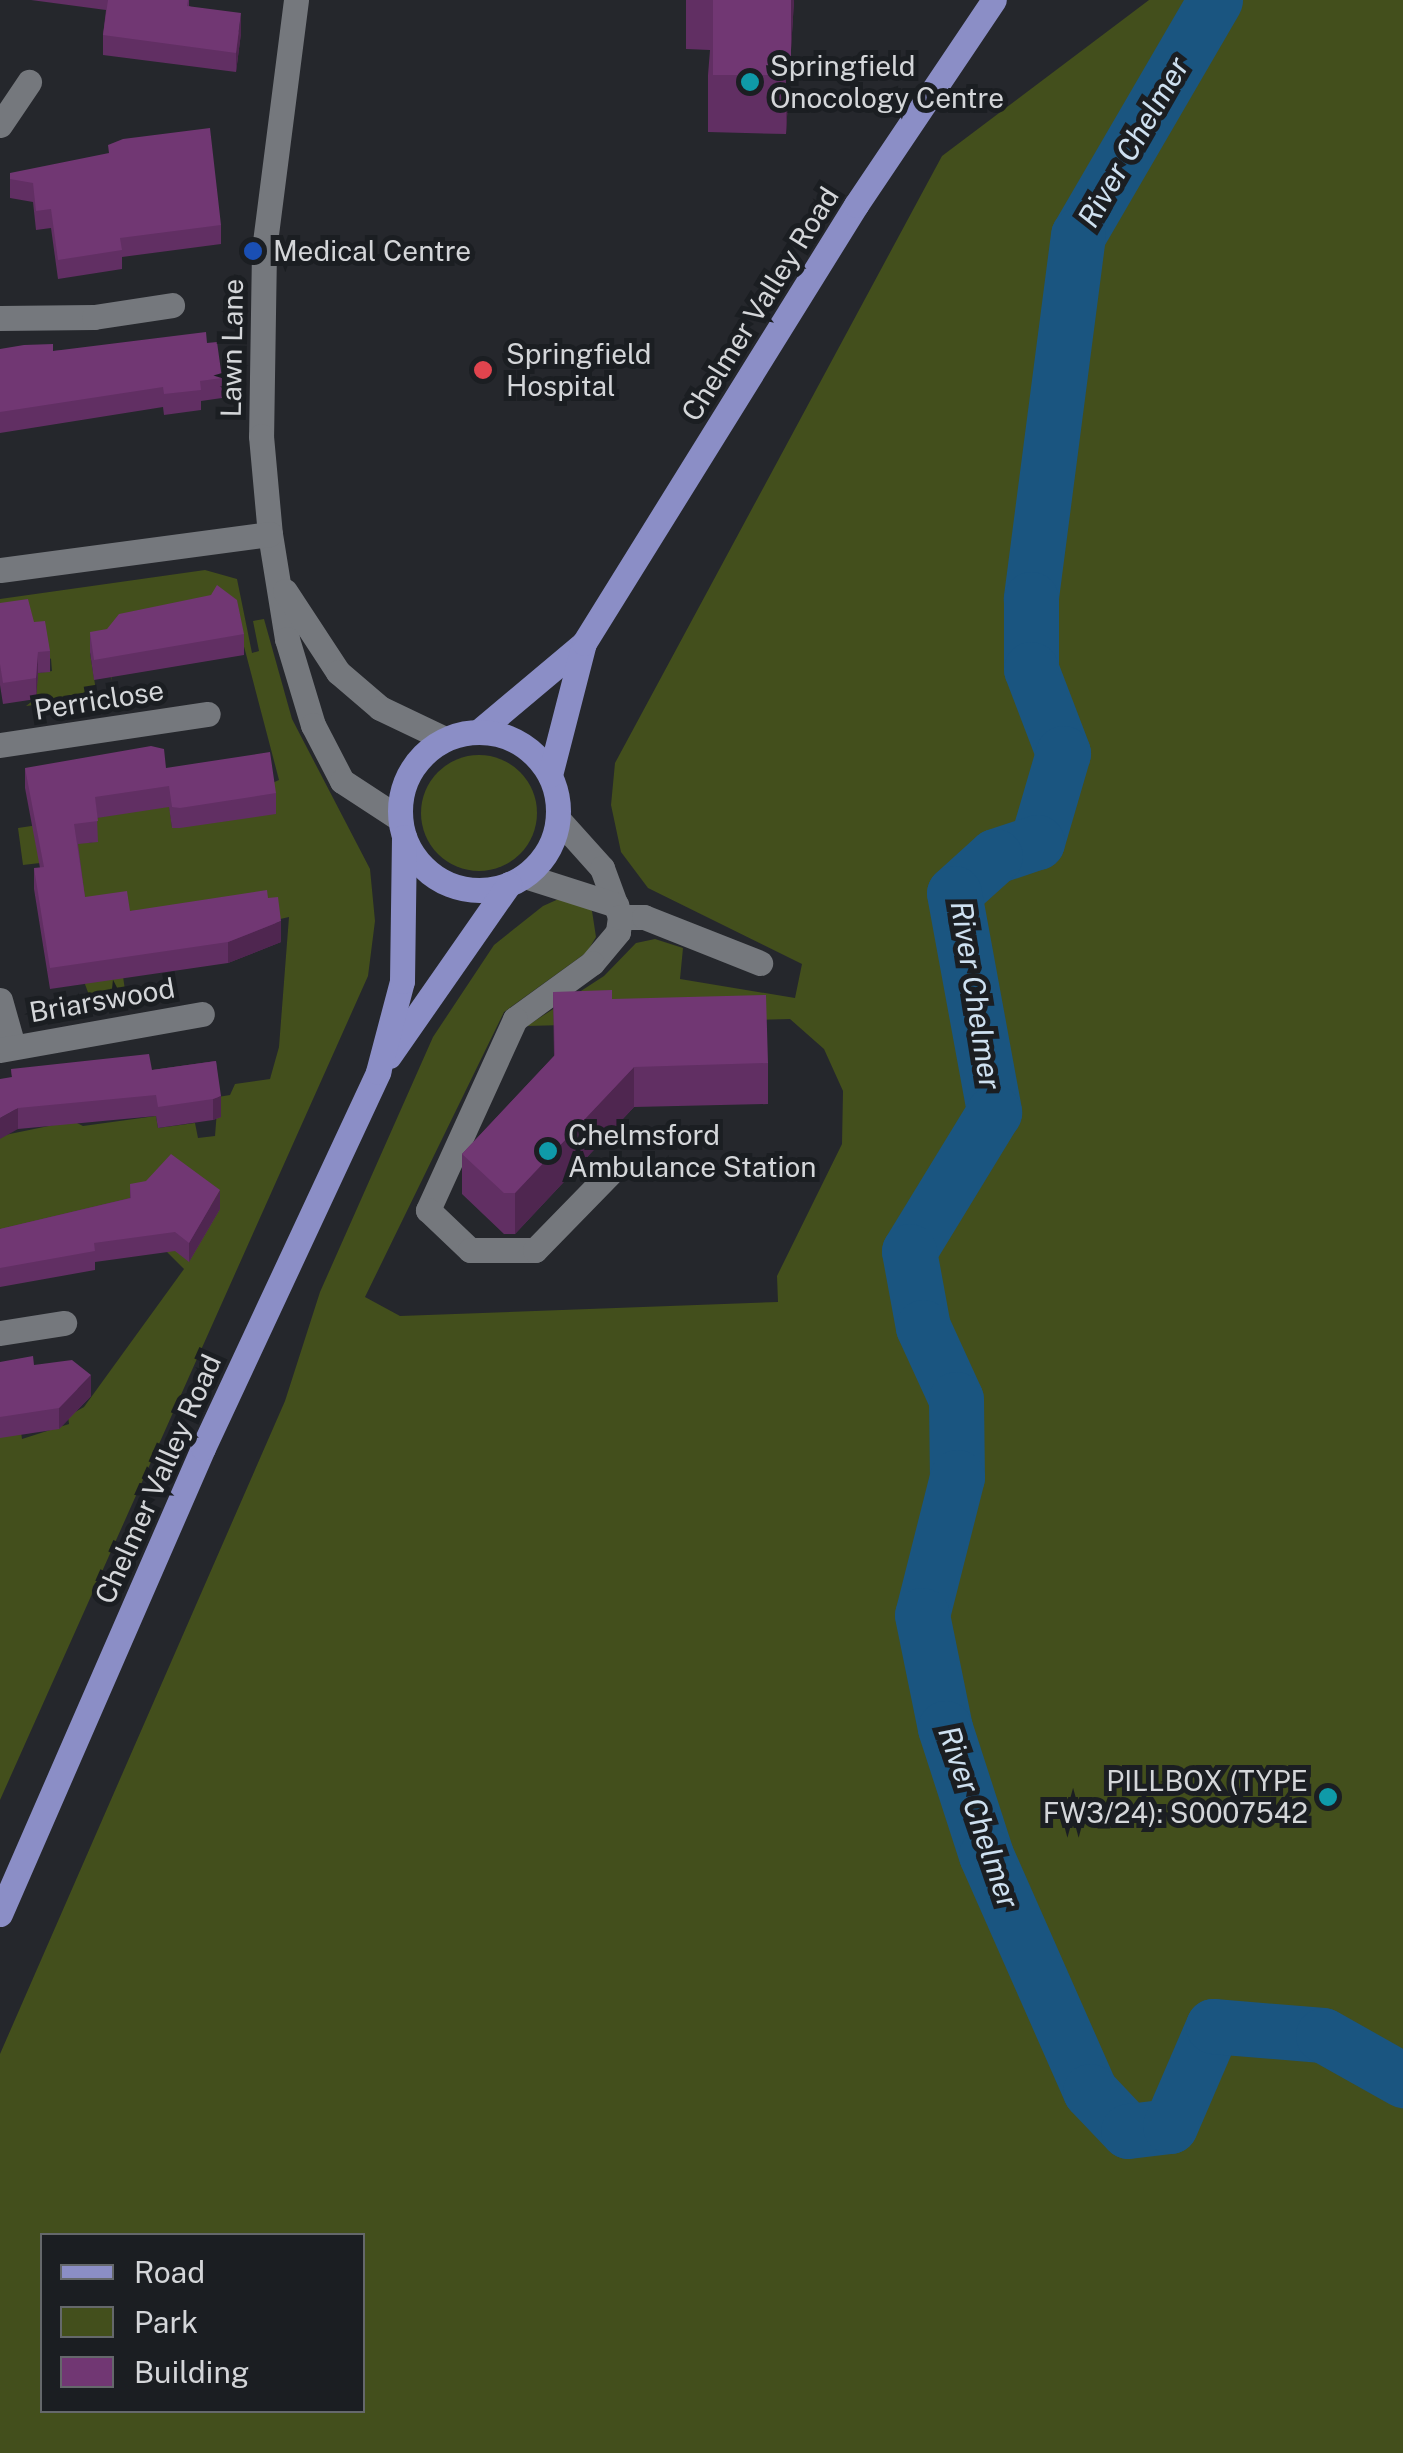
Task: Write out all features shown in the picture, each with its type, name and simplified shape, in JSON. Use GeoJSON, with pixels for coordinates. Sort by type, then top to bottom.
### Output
{"type":"FeatureCollection","features":[{"type":"Feature","properties":{"kind":"main road","name":"Chelmer Valley Road"},"geometry":{"type":"LineString","coordinates":[[550,775],[584,644],[856,205],[994,0]]}},
{"type":"Feature","properties":{"kind":"main road","name":"Chelmer Valley Road"},"geometry":{"type":"LineString","coordinates":[[478,732],[584,644]]}},
{"type":"Feature","properties":{"kind":"main road"},"geometry":{"type":"LineString","coordinates":[[478,732],[516,741],[550,775],[558,820],[546,854],[517,880],[484,890],[448,884],[416,859],[402,828],[410,772],[445,740],[478,732]]}},
{"type":"Feature","properties":{"kind":"main road","name":"Chelmer Valley Road"},"geometry":{"type":"LineString","coordinates":[[0,1914],[203,1448],[378,1072],[402,982],[402,828]]}},
{"type":"Feature","properties":{"kind":"main road","name":"Chelmer Valley Road"},"geometry":{"type":"LineString","coordinates":[[378,1072],[517,880]]}},
{"type":"Feature","properties":{"kind":"street","name":"Lawn Lane"},"geometry":{"type":"LineString","coordinates":[[296,0],[264,250],[261,436],[270,534],[313,725],[342,781],[402,828]]}},
{"type":"Feature","properties":{"kind":"street"},"geometry":{"type":"LineString","coordinates":[[0,125],[28,82]]}},
{"type":"Feature","properties":{"kind":"street"},"geometry":{"type":"LineString","coordinates":[[0,318],[94,317],[172,305]]}},
{"type":"Feature","properties":{"kind":"street"},"geometry":{"type":"LineString","coordinates":[[0,570],[270,534]]}},
{"type":"Feature","properties":{"kind":"street","name":"Lawn Lane"},"geometry":{"type":"LineString","coordinates":[[278,579],[338,672],[380,708],[445,740]]}},
{"type":"Feature","properties":{"kind":"street","name":"Perriclose"},"geometry":{"type":"LineString","coordinates":[[0,745],[208,714]]}},
{"type":"Feature","properties":{"kind":"street"},"geometry":{"type":"LineString","coordinates":[[558,820],[602,868],[618,911],[618,932],[592,964],[516,1019],[428,1210],[470,1250],[535,1250],[612,1171]]}},
{"type":"Feature","properties":{"kind":"street"},"geometry":{"type":"LineString","coordinates":[[517,880],[644,916],[760,963]]}},
{"type":"Feature","properties":{"kind":"street","name":"Briarswood"},"geometry":{"type":"LineString","coordinates":[[0,1000],[7,1048],[202,1014]]}},
{"type":"Feature","properties":{"kind":"street"},"geometry":{"type":"LineString","coordinates":[[0,1333],[64,1323]]}},
{"type":"Feature","properties":{"kind":"green space"},"geometry":{"type":"Polygon","coordinates":[[[1149,0],[1403,0],[1403,2453],[0,2453],[0,2054],[285,1401],[320,1292],[433,1037],[494,945],[543,906],[563,897],[581,900],[592,911],[596,937],[587,952],[504,1012],[365,1297],[400,1316],[778,1302],[777,1276],[842,1144],[843,1091],[824,1049],[790,1019],[527,1026],[604,976],[636,943],[655,939],[683,948],[680,979],[795,998],[802,964],[648,888],[621,852],[611,805],[615,763],[942,156],[1149,0]]]}},
{"type":"Feature","properties":{"kind":"green space"},"geometry":{"type":"Polygon","coordinates":[[[205,570],[237,579],[252,653],[259,651],[253,621],[264,619],[292,719],[370,869],[375,921],[368,976],[0,1800],[0,1428],[20,1425],[22,1439],[69,1424],[68,1416],[84,1407],[184,1269],[167,1252],[165,1233],[0,1248],[0,1136],[73,1121],[83,1126],[156,1116],[158,1128],[195,1123],[198,1138],[215,1136],[218,1097],[230,1095],[235,1084],[270,1079],[279,1047],[289,917],[120,956],[125,990],[89,995],[40,863],[23,865],[18,828],[85,818],[89,843],[97,841],[95,818],[169,804],[172,827],[279,780],[236,616],[106,644],[112,681],[102,650],[90,653],[97,697],[26,706],[35,699],[38,673],[52,671],[51,659],[0,618],[0,599],[205,570]]]}},
{"type":"Feature","properties":{"kind":"green space"},"geometry":{"type":"Polygon","coordinates":[[[479,755],[501,760],[520,772],[532,791],[537,813],[532,835],[520,854],[501,866],[479,871],[457,866],[438,854],[426,835],[421,813],[426,791],[438,772],[457,760],[479,755]]]}},
{"type":"Feature","properties":{"kind":"building"},"geometry":{"type":"Polygon","coordinates":[[[108,0],[188,0],[187,6],[241,13],[236,53],[103,35],[108,0]]]}},
{"type":"Feature","properties":{"kind":"building"},"geometry":{"type":"Polygon","coordinates":[[[713,0],[791,0],[791,75],[713,75],[713,0]]]}},
{"type":"Feature","properties":{"kind":"building"},"geometry":{"type":"Polygon","coordinates":[[[210,128],[221,225],[120,238],[122,250],[58,260],[51,209],[36,211],[33,183],[10,179],[10,173],[109,153],[108,145],[123,139],[210,128]]]}},
{"type":"Feature","properties":{"kind":"building"},"geometry":{"type":"Polygon","coordinates":[[[206,332],[207,343],[217,342],[222,378],[200,381],[201,390],[164,394],[163,387],[0,412],[0,349],[53,344],[53,351],[206,332]]]}},
{"type":"Feature","properties":{"kind":"building"},"geometry":{"type":"Polygon","coordinates":[[[217,585],[237,600],[244,634],[94,660],[90,632],[107,629],[119,614],[211,595],[217,585]]]}},
{"type":"Feature","properties":{"kind":"building"},"geometry":{"type":"Polygon","coordinates":[[[28,599],[34,622],[45,621],[50,651],[38,652],[36,678],[3,683],[0,603],[28,599]]]}},
{"type":"Feature","properties":{"kind":"building"},"geometry":{"type":"Polygon","coordinates":[[[151,746],[164,749],[166,768],[270,752],[276,793],[180,808],[172,807],[169,786],[95,797],[98,821],[74,824],[85,897],[127,891],[130,911],[267,890],[268,898],[278,897],[281,921],[228,942],[50,968],[34,868],[44,867],[25,768],[151,746]]]}},
{"type":"Feature","properties":{"kind":"building"},"geometry":{"type":"Polygon","coordinates":[[[612,990],[612,999],[766,995],[768,1063],[634,1067],[515,1193],[504,1193],[462,1154],[555,1055],[553,992],[612,990]]]}},
{"type":"Feature","properties":{"kind":"building"},"geometry":{"type":"Polygon","coordinates":[[[149,1054],[152,1070],[216,1061],[221,1096],[158,1107],[156,1095],[18,1108],[0,1118],[0,1079],[12,1077],[11,1069],[149,1054]]]}},
{"type":"Feature","properties":{"kind":"building"},"geometry":{"type":"Polygon","coordinates":[[[171,1154],[220,1190],[189,1243],[175,1232],[94,1243],[95,1251],[0,1268],[0,1229],[131,1198],[130,1184],[146,1181],[171,1154]]]}},
{"type":"Feature","properties":{"kind":"building"},"geometry":{"type":"Polygon","coordinates":[[[33,1356],[34,1365],[72,1360],[91,1375],[59,1408],[0,1417],[0,1362],[33,1356]]]}},
{"type":"Feature","properties":{"kind":"waterway","name":"River Chelmer"},"geometry":{"type":"LineString","coordinates":[[1215,0],[1078,235],[1031,599],[1031,669],[1063,753],[1037,842],[995,856],[954,893],[994,1112],[909,1251],[923,1327],[956,1399],[957,1477],[922,1615],[945,1728],[986,1855],[1090,2091],[1128,2131],[1170,2126],[1213,2026],[1323,2035],[1403,2080]]}},
{"type":"Feature","properties":{"kind":"place","name":"Springfield Onocology Centre"},"geometry":{"type":"Point","coordinates":[750,82]}},
{"type":"Feature","properties":{"kind":"place","name":"Medical Centre"},"geometry":{"type":"Point","coordinates":[253,251]}},
{"type":"Feature","properties":{"kind":"place","name":"Springfield Hospital"},"geometry":{"type":"Point","coordinates":[483,370]}},
{"type":"Feature","properties":{"kind":"place","name":"Chelmsford Ambulance Station"},"geometry":{"type":"Point","coordinates":[548,1151]}},
{"type":"Feature","properties":{"kind":"place","name":"PILLBOX (TYPE FW3/24): S0007542"},"geometry":{"type":"Point","coordinates":[1328,1797]}}]}
